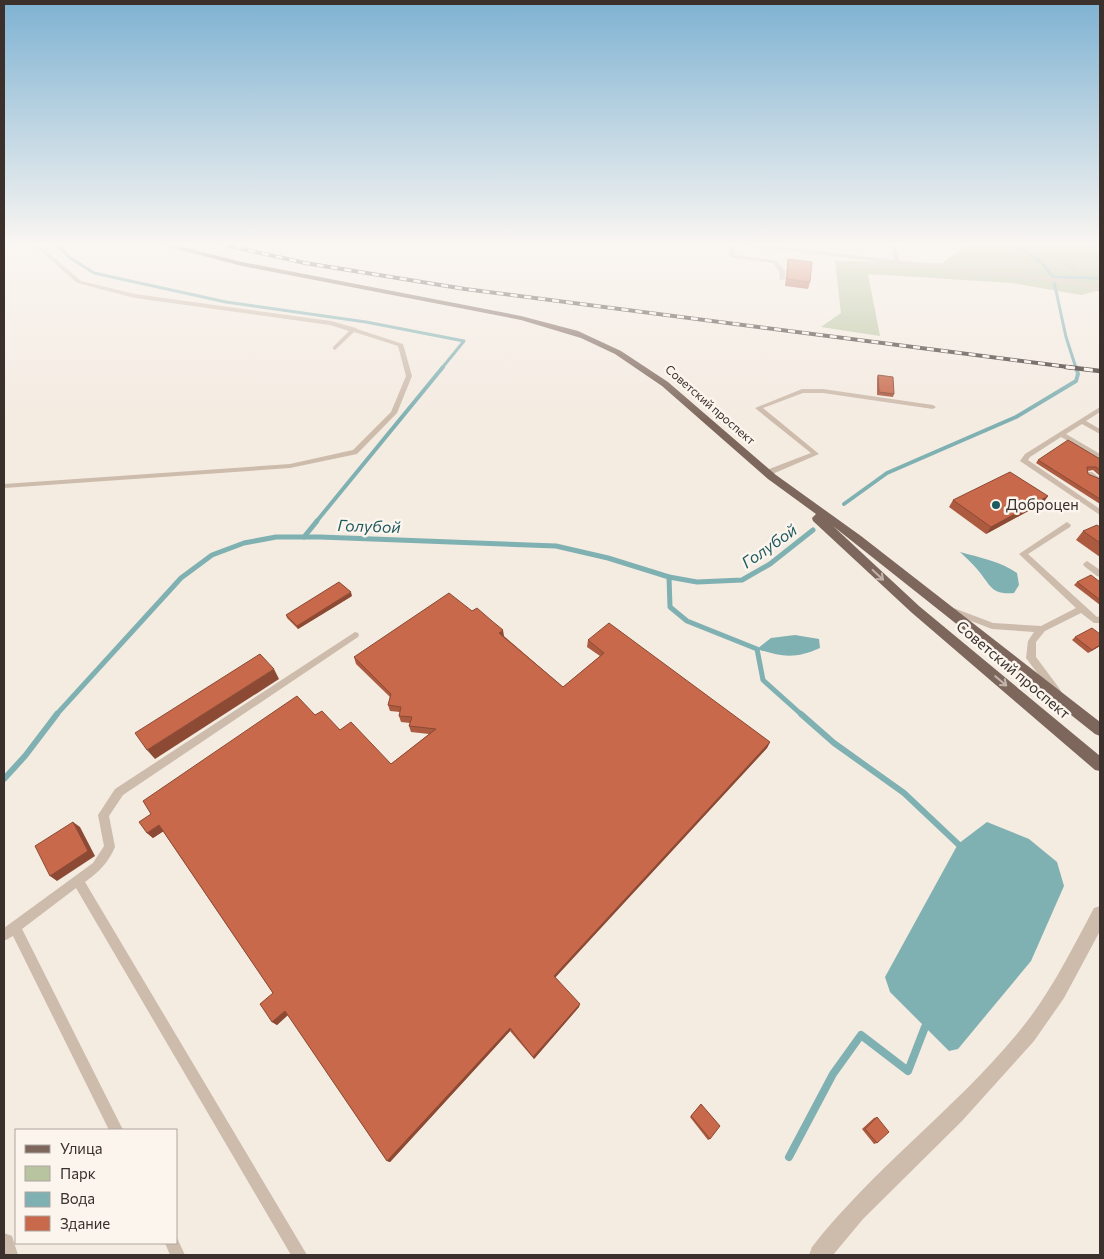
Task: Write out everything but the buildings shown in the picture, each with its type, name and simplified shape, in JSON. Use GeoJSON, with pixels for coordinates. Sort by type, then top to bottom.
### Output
{"type":"FeatureCollection","features":[{"type":"Feature","properties":{"kind":"main road","name":"Советский проспект"},"geometry":{"type":"LineString","coordinates":[[442,303],[521,318],[565,329],[619,354],[662,382],[730,443],[770,475],[856,538],[1100,730]]}},
{"type":"Feature","properties":{"kind":"main road","name":"Советский проспект"},"geometry":{"type":"LineString","coordinates":[[770,475],[915,609],[1100,765]]}},
{"type":"Feature","properties":{"kind":"street"},"geometry":{"type":"LineString","coordinates":[[820,1255],[834,1235],[883,1182],[974,1096],[1029,1034],[1067,976],[1100,914]]}},
{"type":"Feature","properties":{"kind":"street"},"geometry":{"type":"LineString","coordinates":[[4,1244],[7,1255]]}},
{"type":"Feature","properties":{"kind":"lane"},"geometry":{"type":"LineString","coordinates":[[4,486],[290,466],[355,452],[394,413],[409,376],[401,345],[331,323],[184,303]]}},
{"type":"Feature","properties":{"kind":"lane"},"geometry":{"type":"LineString","coordinates":[[335,348],[354,329]]}},
{"type":"Feature","properties":{"kind":"lane"},"geometry":{"type":"LineString","coordinates":[[770,475],[816,454],[758,408],[802,391],[823,391],[933,406]]}},
{"type":"Feature","properties":{"kind":"lane"},"geometry":{"type":"LineString","coordinates":[[1100,409],[1027,456],[1024,461],[1100,512]]}},
{"type":"Feature","properties":{"kind":"lane"},"geometry":{"type":"LineString","coordinates":[[1082,421],[1100,432]]}},
{"type":"Feature","properties":{"kind":"lane"},"geometry":{"type":"LineString","coordinates":[[1061,434],[1100,457]]}},
{"type":"Feature","properties":{"kind":"lane"},"geometry":{"type":"LineString","coordinates":[[1089,474],[1100,480]]}},
{"type":"Feature","properties":{"kind":"lane"},"geometry":{"type":"LineString","coordinates":[[1067,526],[1023,554],[1082,610],[1097,620],[1100,619]]}},
{"type":"Feature","properties":{"kind":"lane"},"geometry":{"type":"LineString","coordinates":[[1087,564],[1100,574]]}},
{"type":"Feature","properties":{"kind":"lane"},"geometry":{"type":"LineString","coordinates":[[944,607],[992,626],[1042,629]]}},
{"type":"Feature","properties":{"kind":"lane"},"geometry":{"type":"LineString","coordinates":[[1068,704],[1030,658],[1032,641],[1042,629],[1082,610]]}},
{"type":"Feature","properties":{"kind":"lane"},"geometry":{"type":"LineString","coordinates":[[4,935],[98,867],[110,847],[103,815],[119,792],[355,635]]}},
{"type":"Feature","properties":{"kind":"lane"},"geometry":{"type":"LineString","coordinates":[[78,880],[299,1255]]}},
{"type":"Feature","properties":{"kind":"lane"},"geometry":{"type":"LineString","coordinates":[[15,926],[116,1129]]}},
{"type":"Feature","properties":{"kind":"green space"},"geometry":{"type":"Polygon","coordinates":[[[840,303],[874,303],[880,336],[821,327],[841,313],[840,303]]]}},
{"type":"Feature","properties":{"kind":"water"},"geometry":{"type":"Polygon","coordinates":[[[960,552],[997,563],[1017,573],[1019,585],[1014,593],[995,591],[960,552]]]}},
{"type":"Feature","properties":{"kind":"water"},"geometry":{"type":"Polygon","coordinates":[[[795,635],[819,639],[820,648],[803,654],[788,656],[757,649],[771,638],[795,635]]]}},
{"type":"Feature","properties":{"kind":"water"},"geometry":{"type":"Polygon","coordinates":[[[987,822],[1029,839],[1057,862],[1064,886],[1031,961],[958,1049],[949,1051],[890,992],[885,977],[958,844],[987,822]]]}},
{"type":"Feature","properties":{"kind":"waterway"},"geometry":{"type":"LineString","coordinates":[[231,303],[366,322],[464,341],[442,368]]}},
{"type":"Feature","properties":{"kind":"waterway","name":"Голубой"},"geometry":{"type":"LineString","coordinates":[[1059,303],[1066,337],[1076,368]]}},
{"type":"Feature","properties":{"kind":"waterway"},"geometry":{"type":"LineString","coordinates":[[316,522],[443,367]]}},
{"type":"Feature","properties":{"kind":"waterway","name":"Голубой"},"geometry":{"type":"LineString","coordinates":[[844,504],[887,473],[1016,417],[1076,381],[1078,374],[1076,367]]}},
{"type":"Feature","properties":{"kind":"waterway"},"geometry":{"type":"LineString","coordinates":[[304,537],[317,521]]}},
{"type":"Feature","properties":{"kind":"waterway","name":"Голубой"},"geometry":{"type":"LineString","coordinates":[[669,577],[697,582],[742,580],[770,564],[813,530]]}},
{"type":"Feature","properties":{"kind":"waterway","name":"Голубой"},"geometry":{"type":"LineString","coordinates":[[56,715],[181,578],[212,555],[244,543],[276,537],[304,537]]}},
{"type":"Feature","properties":{"kind":"waterway","name":"Голубой"},"geometry":{"type":"LineString","coordinates":[[304,537],[556,546],[608,558],[669,577]]}},
{"type":"Feature","properties":{"kind":"waterway"},"geometry":{"type":"LineString","coordinates":[[669,577],[670,607],[687,621],[757,649],[763,680],[802,715]]}},
{"type":"Feature","properties":{"kind":"waterway","name":"Голубой"},"geometry":{"type":"LineString","coordinates":[[4,779],[25,756],[57,714]]}},
{"type":"Feature","properties":{"kind":"waterway"},"geometry":{"type":"LineString","coordinates":[[801,714],[834,743],[904,793],[958,844]]}},
{"type":"Feature","properties":{"kind":"waterway"},"geometry":{"type":"LineString","coordinates":[[789,1157],[833,1074],[861,1035],[908,1071],[925,1027]]}},
{"type":"Feature","properties":{"kind":"railway"},"geometry":{"type":"LineString","coordinates":[[571,303],[1076,368]]}},
{"type":"Feature","properties":{"kind":"railway"},"geometry":{"type":"LineString","coordinates":[[1066,367],[1100,371]]}},
{"type":"Feature","properties":{"kind":"place","name":"Доброцен"},"geometry":{"type":"Point","coordinates":[996,505]}}]}
